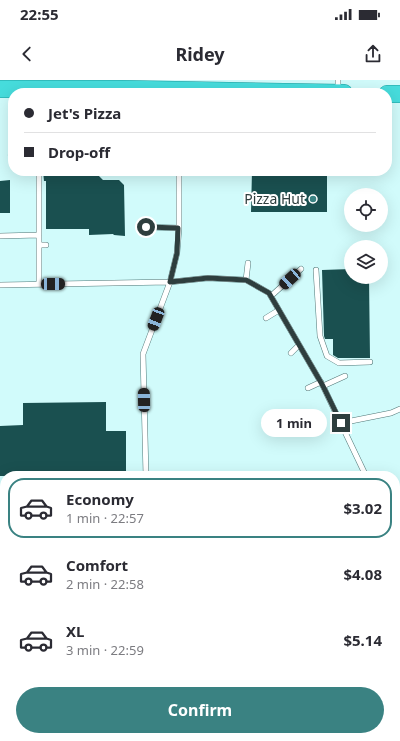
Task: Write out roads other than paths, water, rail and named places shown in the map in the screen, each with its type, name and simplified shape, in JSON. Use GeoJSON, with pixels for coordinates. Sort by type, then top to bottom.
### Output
{"type":"FeatureCollection","features":[{"type":"Feature","properties":{"kind":"highway"},"geometry":{"type":"LineString","coordinates":[[5,87],[128,88]]}},
{"type":"Feature","properties":{"kind":"lane"},"geometry":{"type":"LineString","coordinates":[[39,176],[39,284]]}},
{"type":"Feature","properties":{"kind":"lane"},"geometry":{"type":"LineString","coordinates":[[146,471],[143,354],[170,282],[177,253],[179,176]]}},
{"type":"Feature","properties":{"kind":"lane"},"geometry":{"type":"LineString","coordinates":[[146,227],[178,228]]}},
{"type":"Feature","properties":{"kind":"lane"},"geometry":{"type":"LineString","coordinates":[[0,236],[39,235]]}},
{"type":"Feature","properties":{"kind":"lane"},"geometry":{"type":"LineString","coordinates":[[39,245],[46,245]]}},
{"type":"Feature","properties":{"kind":"lane"},"geometry":{"type":"LineString","coordinates":[[246,280],[248,263]]}},
{"type":"Feature","properties":{"kind":"lane"},"geometry":{"type":"LineString","coordinates":[[271,296],[301,269]]}},
{"type":"Feature","properties":{"kind":"lane"},"geometry":{"type":"LineString","coordinates":[[316,270],[320,336],[327,356],[339,363],[370,362]]}},
{"type":"Feature","properties":{"kind":"lane"},"geometry":{"type":"LineString","coordinates":[[0,284],[170,282],[208,278],[246,280],[269,293],[271,296],[322,384],[364,471]]}},
{"type":"Feature","properties":{"kind":"lane"},"geometry":{"type":"LineString","coordinates":[[266,318],[279,310]]}},
{"type":"Feature","properties":{"kind":"lane"},"geometry":{"type":"LineString","coordinates":[[291,353],[299,345]]}},
{"type":"Feature","properties":{"kind":"lane"},"geometry":{"type":"LineString","coordinates":[[308,388],[345,376]]}},
{"type":"Feature","properties":{"kind":"lane"},"geometry":{"type":"LineString","coordinates":[[341,423],[391,413],[400,409]]}},
{"type":"Feature","properties":{"kind":"lane"},"geometry":{"type":"LineString","coordinates":[[391,413],[400,414]]}},
{"type":"Feature","properties":{"kind":"place","name":"Pizza Hut"},"geometry":{"type":"Point","coordinates":[313,199]}}]}
